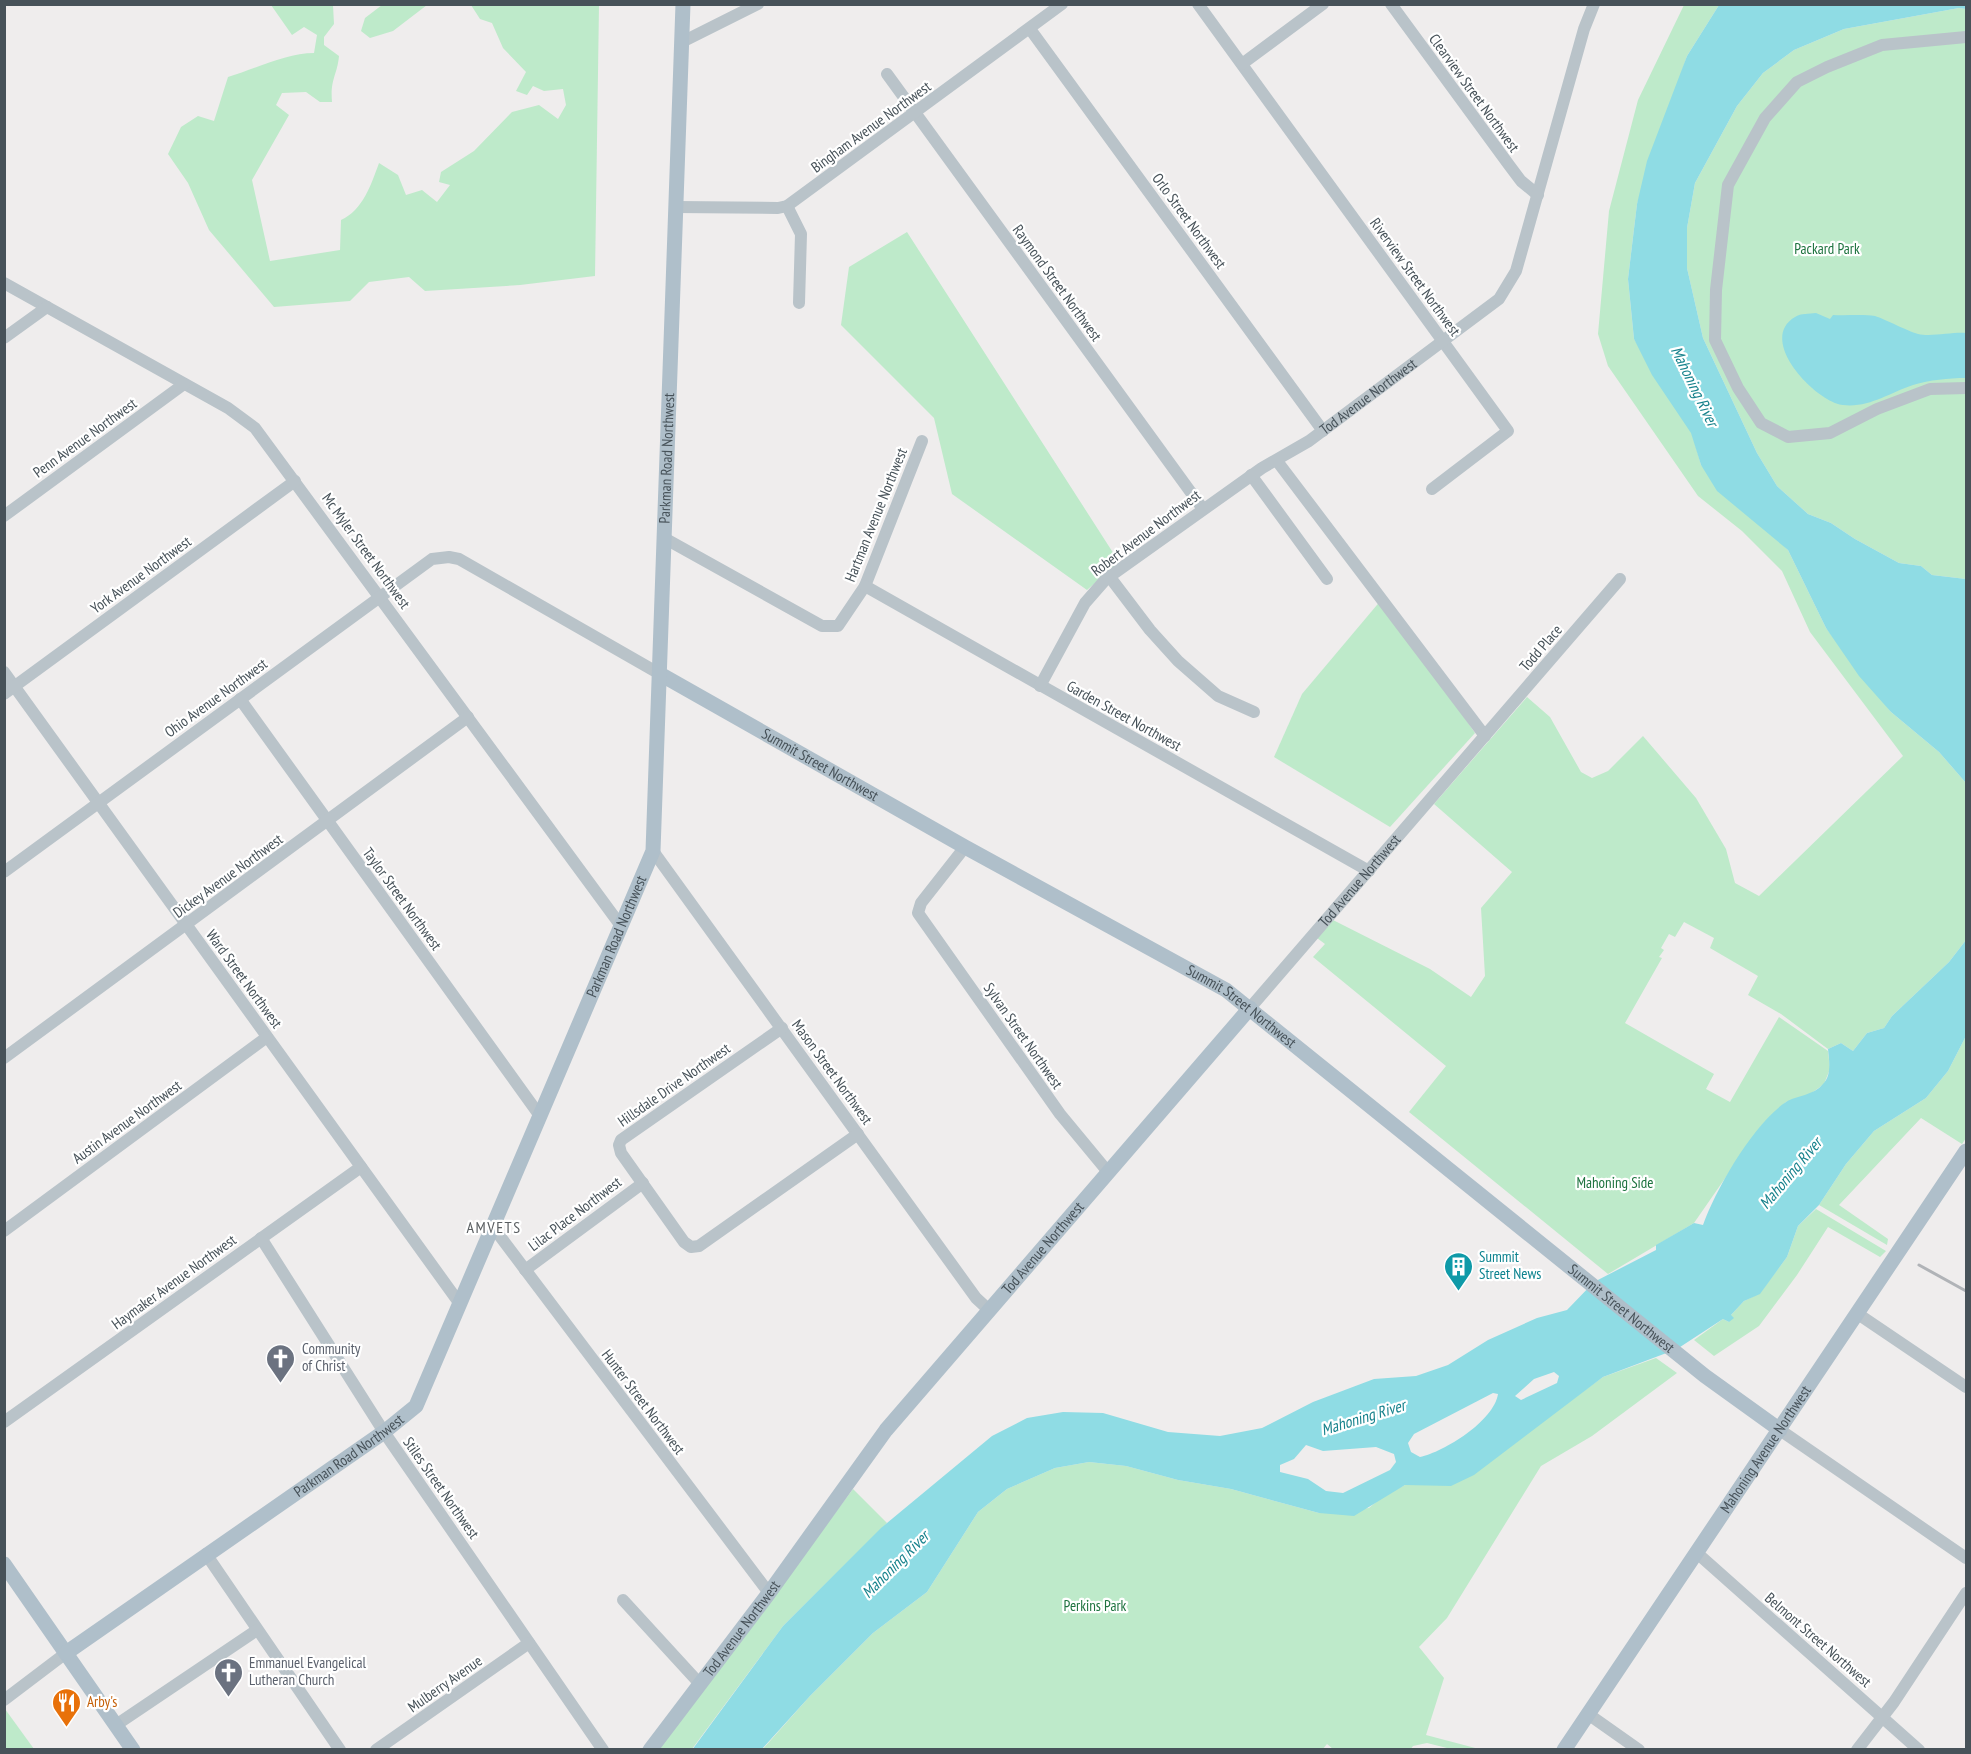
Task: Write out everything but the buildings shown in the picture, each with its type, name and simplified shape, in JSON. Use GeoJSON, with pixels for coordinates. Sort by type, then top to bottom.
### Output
{"type":"FeatureCollection","features":[{"type":"Feature","properties":{"kind":"main road","name":"Parkman Road Northwest"},"geometry":{"type":"LineString","coordinates":[[66,1653],[384,1432],[416,1406],[653,850],[683,4]]}},
{"type":"Feature","properties":{"kind":"main road","name":"Summit Street Northwest"},"geometry":{"type":"LineString","coordinates":[[660,674],[965,847],[1211,981],[1250,1008],[1705,1376],[1780,1430]]}},
{"type":"Feature","properties":{"kind":"main road","name":"Tod Avenue Northwest"},"geometry":{"type":"LineString","coordinates":[[650,1749],[769,1593],[886,1430],[1250,1008]]}},
{"type":"Feature","properties":{"kind":"main road","name":"Mahoning Avenue Northwest"},"geometry":{"type":"LineString","coordinates":[[1564,1749],[1966,1151]]}},
{"type":"Feature","properties":{"kind":"main road"},"geometry":{"type":"LineString","coordinates":[[4,1564],[133,1749]]}},
{"type":"Feature","properties":{"kind":"street"},"geometry":{"type":"LineString","coordinates":[[682,42],[758,4]]}},
{"type":"Feature","properties":{"kind":"street","name":"Bingham Avenue Northwest"},"geometry":{"type":"LineString","coordinates":[[787,206],[1062,4]]}},
{"type":"Feature","properties":{"kind":"street","name":"Riverview Street Northwest"},"geometry":{"type":"LineString","coordinates":[[1198,4],[1508,431],[1432,489]]}},
{"type":"Feature","properties":{"kind":"street"},"geometry":{"type":"LineString","coordinates":[[1242,64],[1323,4]]}},
{"type":"Feature","properties":{"kind":"street","name":"Clearview Street Northwest"},"geometry":{"type":"LineString","coordinates":[[1391,4],[1521,181],[1538,195]]}},
{"type":"Feature","properties":{"kind":"street","name":"Tod Avenue Northwest"},"geometry":{"type":"LineString","coordinates":[[1277,461],[1323,431],[1443,342],[1491,306],[1505,291],[1515,271],[1584,29],[1594,4]]}},
{"type":"Feature","properties":{"kind":"street","name":"Orlo Street Northwest"},"geometry":{"type":"LineString","coordinates":[[1030,29],[1323,431]]}},
{"type":"Feature","properties":{"kind":"street"},"geometry":{"type":"LineString","coordinates":[[1966,37],[1882,45],[1827,67],[1797,82],[1765,118],[1728,185],[1716,290],[1715,340],[1738,388],[1761,423],[1788,437],[1830,434],[1878,410],[1930,389],[1966,388]]}},
{"type":"Feature","properties":{"kind":"street","name":"Raymond Street Northwest"},"geometry":{"type":"LineString","coordinates":[[887,74],[1203,509]]}},
{"type":"Feature","properties":{"kind":"street"},"geometry":{"type":"LineString","coordinates":[[676,207],[778,208],[787,206],[801,234],[799,303]]}},
{"type":"Feature","properties":{"kind":"street","name":"Mc Myler Street Northwest"},"geometry":{"type":"LineString","coordinates":[[4,283],[246,420],[269,445],[621,927]]}},
{"type":"Feature","properties":{"kind":"street"},"geometry":{"type":"LineString","coordinates":[[4,338],[47,307]]}},
{"type":"Feature","properties":{"kind":"street","name":"Penn Avenue Northwest"},"geometry":{"type":"LineString","coordinates":[[4,516],[184,384]]}},
{"type":"Feature","properties":{"kind":"street","name":"Hartman Avenue Northwest"},"geometry":{"type":"LineString","coordinates":[[664,538],[822,626],[834,627],[843,622],[865,586],[922,441]]}},
{"type":"Feature","properties":{"kind":"street"},"geometry":{"type":"LineString","coordinates":[[1277,461],[1485,736]]}},
{"type":"Feature","properties":{"kind":"street","name":"Robert Avenue Northwest"},"geometry":{"type":"LineString","coordinates":[[1040,686],[1085,603],[1109,576],[1251,475],[1277,461]]}},
{"type":"Feature","properties":{"kind":"street"},"geometry":{"type":"LineString","coordinates":[[1251,475],[1327,579]]}},
{"type":"Feature","properties":{"kind":"street","name":"York Avenue Northwest"},"geometry":{"type":"LineString","coordinates":[[4,694],[295,481]]}},
{"type":"Feature","properties":{"kind":"street","name":"Ohio Avenue Northwest"},"geometry":{"type":"LineString","coordinates":[[4,872],[432,559],[449,557]]}},
{"type":"Feature","properties":{"kind":"street","name":"Summit Street Northwest"},"geometry":{"type":"LineString","coordinates":[[449,557],[459,559],[660,674]]}},
{"type":"Feature","properties":{"kind":"street"},"geometry":{"type":"LineString","coordinates":[[1109,576],[1150,630],[1178,661],[1218,696],[1254,712]]}},
{"type":"Feature","properties":{"kind":"street","name":"Todd Place"},"geometry":{"type":"LineString","coordinates":[[1485,736],[1620,579]]}},
{"type":"Feature","properties":{"kind":"street","name":"Garden Street Northwest"},"geometry":{"type":"LineString","coordinates":[[865,586],[1369,871]]}},
{"type":"Feature","properties":{"kind":"street","name":"Ward Street Northwest"},"geometry":{"type":"LineString","coordinates":[[4,672],[460,1304]]}},
{"type":"Feature","properties":{"kind":"street","name":"Taylor Street Northwest"},"geometry":{"type":"LineString","coordinates":[[240,699],[540,1116]]}},
{"type":"Feature","properties":{"kind":"street","name":"Dickey Avenue Northwest"},"geometry":{"type":"LineString","coordinates":[[4,1058],[468,717]]}},
{"type":"Feature","properties":{"kind":"street","name":"Tod Avenue Northwest"},"geometry":{"type":"LineString","coordinates":[[1250,1008],[1485,736]]}},
{"type":"Feature","properties":{"kind":"street","name":"Sylvan Street Northwest"},"geometry":{"type":"LineString","coordinates":[[965,847],[921,903],[918,913],[1060,1114],[1108,1172]]}},
{"type":"Feature","properties":{"kind":"street","name":"Mason Street Northwest"},"geometry":{"type":"LineString","coordinates":[[653,850],[976,1298],[989,1310]]}},
{"type":"Feature","properties":{"kind":"street","name":"Hillsdale Drive Northwest"},"geometry":{"type":"LineString","coordinates":[[782,1028],[621,1140],[619,1145],[621,1153],[684,1242],[696,1248],[858,1134]]}},
{"type":"Feature","properties":{"kind":"street","name":"Austin Avenue Northwest"},"geometry":{"type":"LineString","coordinates":[[4,1231],[267,1037]]}},
{"type":"Feature","properties":{"kind":"street","name":"Haymaker Avenue Northwest"},"geometry":{"type":"LineString","coordinates":[[4,1422],[361,1167]]}},
{"type":"Feature","properties":{"kind":"street","name":"Lilac Place Northwest"},"geometry":{"type":"LineString","coordinates":[[525,1270],[643,1183]]}},
{"type":"Feature","properties":{"kind":"street","name":"Hunter Street Northwest"},"geometry":{"type":"LineString","coordinates":[[493,1227],[769,1593]]}},
{"type":"Feature","properties":{"kind":"street","name":"Stiles Street Northwest"},"geometry":{"type":"LineString","coordinates":[[261,1238],[384,1432],[603,1749]]}},
{"type":"Feature","properties":{"kind":"street"},"geometry":{"type":"LineString","coordinates":[[1858,1314],[1966,1388]]}},
{"type":"Feature","properties":{"kind":"street","name":"Summit Street Northwest"},"geometry":{"type":"LineString","coordinates":[[1780,1430],[1966,1558]]}},
{"type":"Feature","properties":{"kind":"street","name":"Belmont Street Northwest"},"geometry":{"type":"LineString","coordinates":[[1697,1553],[1919,1749]]}},
{"type":"Feature","properties":{"kind":"street"},"geometry":{"type":"LineString","coordinates":[[206,1554],[340,1749]]}},
{"type":"Feature","properties":{"kind":"street"},"geometry":{"type":"LineString","coordinates":[[1857,1749],[1894,1702],[1966,1593]]}},
{"type":"Feature","properties":{"kind":"street"},"geometry":{"type":"LineString","coordinates":[[623,1600],[700,1684]]}},
{"type":"Feature","properties":{"kind":"street"},"geometry":{"type":"LineString","coordinates":[[116,1725],[257,1630]]}},
{"type":"Feature","properties":{"kind":"street","name":"Mulberry Avenue"},"geometry":{"type":"LineString","coordinates":[[376,1749],[529,1643]]}},
{"type":"Feature","properties":{"kind":"street"},"geometry":{"type":"LineString","coordinates":[[4,1700],[66,1653]]}},
{"type":"Feature","properties":{"kind":"street"},"geometry":{"type":"LineString","coordinates":[[1588,1714],[1639,1749]]}},
{"type":"Feature","properties":{"kind":"green space"},"geometry":{"type":"Polygon","coordinates":[[[271,5],[333,5],[334,24],[324,37],[324,45],[339,56],[332,88],[332,102],[320,102],[306,92],[282,93],[276,105],[289,115],[252,180],[270,261],[340,250],[341,220],[349,216],[361,203],[379,163],[398,175],[406,195],[422,190],[437,202],[450,185],[439,182],[441,172],[474,151],[512,112],[539,105],[558,119],[566,105],[563,89],[544,91],[533,86],[527,95],[516,91],[526,72],[503,48],[492,23],[480,19],[471,5],[599,5],[595,276],[520,285],[425,291],[409,277],[369,282],[350,301],[274,307],[209,230],[188,183],[168,154],[181,127],[198,116],[214,121],[228,77],[282,58],[314,53],[317,35],[304,27],[292,35],[271,5]]]}},
{"type":"Feature","properties":{"kind":"green space"},"geometry":{"type":"Polygon","coordinates":[[[382,5],[427,5],[393,31],[370,38],[361,31],[365,18],[382,5]]]}},
{"type":"Feature","properties":{"kind":"green space","name":"Mahoning Side"},"geometry":{"type":"Polygon","coordinates":[[[1684,5],[1719,5],[1687,56],[1637,204],[1628,279],[1634,339],[1692,433],[1701,465],[1788,550],[1826,628],[1891,712],[1939,752],[1966,783],[1966,940],[1949,962],[1892,1016],[1884,1028],[1867,1033],[1853,1051],[1841,1043],[1828,1049],[1781,1014],[1748,995],[1758,976],[1710,948],[1714,938],[1684,922],[1675,937],[1669,934],[1661,948],[1664,950],[1659,957],[1662,958],[1625,1023],[1714,1074],[1706,1089],[1730,1102],[1779,1017],[1828,1051],[1830,1069],[1824,1084],[1809,1095],[1786,1102],[1762,1125],[1694,1223],[1608,1274],[1409,1112],[1446,1066],[1313,957],[1325,944],[1317,938],[1333,920],[1430,969],[1471,997],[1485,976],[1481,908],[1512,872],[1434,804],[1527,697],[1550,717],[1581,772],[1592,778],[1608,771],[1643,736],[1696,798],[1726,849],[1735,883],[1759,896],[1903,756],[1810,632],[1782,571],[1742,531],[1698,496],[1608,366],[1598,334],[1609,211],[1638,100],[1684,5]]]}},
{"type":"Feature","properties":{"kind":"green space","name":"Packard Park"},"geometry":{"type":"Polygon","coordinates":[[[1959,8],[1966,9],[1966,579],[1932,575],[1921,566],[1899,563],[1831,523],[1808,514],[1777,486],[1757,453],[1703,338],[1687,268],[1687,228],[1695,183],[1737,106],[1763,73],[1794,50],[1844,29],[1959,8]]]}},
{"type":"Feature","properties":{"kind":"green space"},"geometry":{"type":"Polygon","coordinates":[[[907,232],[1119,562],[1087,590],[952,494],[934,418],[841,325],[849,267],[907,232]]]}},
{"type":"Feature","properties":{"kind":"green space"},"geometry":{"type":"Polygon","coordinates":[[[1382,599],[1475,733],[1390,827],[1274,757],[1302,694],[1382,599]]]}},
{"type":"Feature","properties":{"kind":"green space"},"geometry":{"type":"Polygon","coordinates":[[[1966,1036],[1966,1138],[1962,1144],[1921,1118],[1839,1205],[1888,1239],[1887,1245],[1819,1205],[1846,1164],[1874,1131],[1926,1098],[1948,1071],[1966,1036]]]}},
{"type":"Feature","properties":{"kind":"green space"},"geometry":{"type":"Polygon","coordinates":[[[1816,1209],[1886,1251],[1880,1257],[1828,1227],[1797,1275],[1759,1326],[1714,1356],[1694,1340],[1723,1319],[1729,1322],[1731,1315],[1744,1301],[1760,1293],[1787,1257],[1798,1226],[1816,1209]]]}},
{"type":"Feature","properties":{"kind":"green space","name":"Perkins Park"},"geometry":{"type":"Polygon","coordinates":[[[1656,1358],[1677,1373],[1592,1436],[1541,1466],[1447,1618],[1419,1647],[1444,1678],[1426,1735],[1479,1749],[1451,1749],[1427,1743],[1413,1746],[1410,1750],[1333,1749],[1327,1744],[1322,1750],[762,1750],[810,1696],[873,1633],[927,1592],[978,1512],[1007,1489],[1055,1468],[1089,1462],[1126,1466],[1178,1480],[1231,1489],[1319,1513],[1369,1508],[1383,1496],[1405,1485],[1541,1422],[1603,1377],[1656,1358]]]}},
{"type":"Feature","properties":{"kind":"green space"},"geometry":{"type":"Polygon","coordinates":[[[853,1489],[887,1523],[783,1626],[692,1749],[658,1750],[853,1489]]]}},
{"type":"Feature","properties":{"kind":"green space"},"geometry":{"type":"Polygon","coordinates":[[[5,1709],[34,1749],[5,1749],[5,1709]]]}},
{"type":"Feature","properties":{"kind":"water","name":"Mahoning River"},"geometry":{"type":"Polygon","coordinates":[[[1719,5],[1966,5],[1966,9],[1959,8],[1844,29],[1794,50],[1763,73],[1737,106],[1695,183],[1687,228],[1687,268],[1703,338],[1757,453],[1777,486],[1808,514],[1831,523],[1899,563],[1921,566],[1932,575],[1966,579],[1966,783],[1939,752],[1891,712],[1859,676],[1826,628],[1788,550],[1717,491],[1701,465],[1691,433],[1652,375],[1634,339],[1628,279],[1637,204],[1647,161],[1687,56],[1719,5]]]}},
{"type":"Feature","properties":{"kind":"water"},"geometry":{"type":"Polygon","coordinates":[[[1816,313],[1830,319],[1833,315],[1875,316],[1923,335],[1966,333],[1966,378],[1919,383],[1862,404],[1843,405],[1832,401],[1806,382],[1794,368],[1786,354],[1782,340],[1785,327],[1795,317],[1816,313]]]}},
{"type":"Feature","properties":{"kind":"water","name":"Mahoning River"},"geometry":{"type":"Polygon","coordinates":[[[1966,940],[1966,1036],[1948,1071],[1926,1098],[1874,1131],[1846,1164],[1819,1205],[1798,1226],[1787,1257],[1760,1294],[1744,1301],[1731,1315],[1734,1318],[1729,1322],[1723,1319],[1677,1349],[1603,1377],[1474,1475],[1451,1486],[1405,1485],[1354,1516],[1319,1513],[1231,1489],[1178,1480],[1126,1466],[1089,1462],[1055,1468],[1007,1489],[978,1512],[927,1592],[873,1633],[810,1696],[762,1749],[692,1750],[783,1626],[881,1528],[992,1436],[1027,1418],[1063,1412],[1103,1413],[1168,1432],[1220,1436],[1262,1428],[1313,1402],[1374,1379],[1416,1376],[1448,1365],[1488,1340],[1537,1318],[1567,1310],[1594,1282],[1656,1250],[1656,1245],[1694,1223],[1703,1225],[1726,1176],[1761,1125],[1786,1102],[1815,1091],[1826,1080],[1829,1067],[1828,1049],[1841,1043],[1853,1051],[1867,1033],[1884,1028],[1892,1016],[1949,962],[1966,940]],[[1554,1372],[1534,1379],[1515,1396],[1521,1400],[1557,1383],[1559,1376],[1554,1372]],[[1493,1393],[1414,1434],[1408,1443],[1411,1452],[1420,1457],[1442,1449],[1466,1434],[1488,1415],[1498,1394],[1493,1393]],[[1306,1445],[1294,1459],[1280,1465],[1280,1472],[1308,1479],[1326,1491],[1343,1493],[1390,1470],[1396,1462],[1394,1454],[1376,1447],[1323,1451],[1306,1445]]]}},
{"type":"Feature","properties":{"kind":"railway"},"geometry":{"type":"LineString","coordinates":[[1919,1265],[1966,1291]]}},
{"type":"Feature","properties":{"kind":"place","name":"Summit Street News"},"geometry":{"type":"Point","coordinates":[1458,1292]}},
{"type":"Feature","properties":{"kind":"place","name":"Community of Christ"},"geometry":{"type":"Point","coordinates":[281,1384]}},
{"type":"Feature","properties":{"kind":"place","name":"Emmanuel Evangelical Lutheran Church"},"geometry":{"type":"Point","coordinates":[228,1698]}},
{"type":"Feature","properties":{"kind":"place","name":"Arby's"},"geometry":{"type":"Point","coordinates":[66,1728]}},
{"type":"Feature","properties":{"kind":"district","name":"AMVETS"},"geometry":{"type":"Point","coordinates":[494,1227]}}]}
